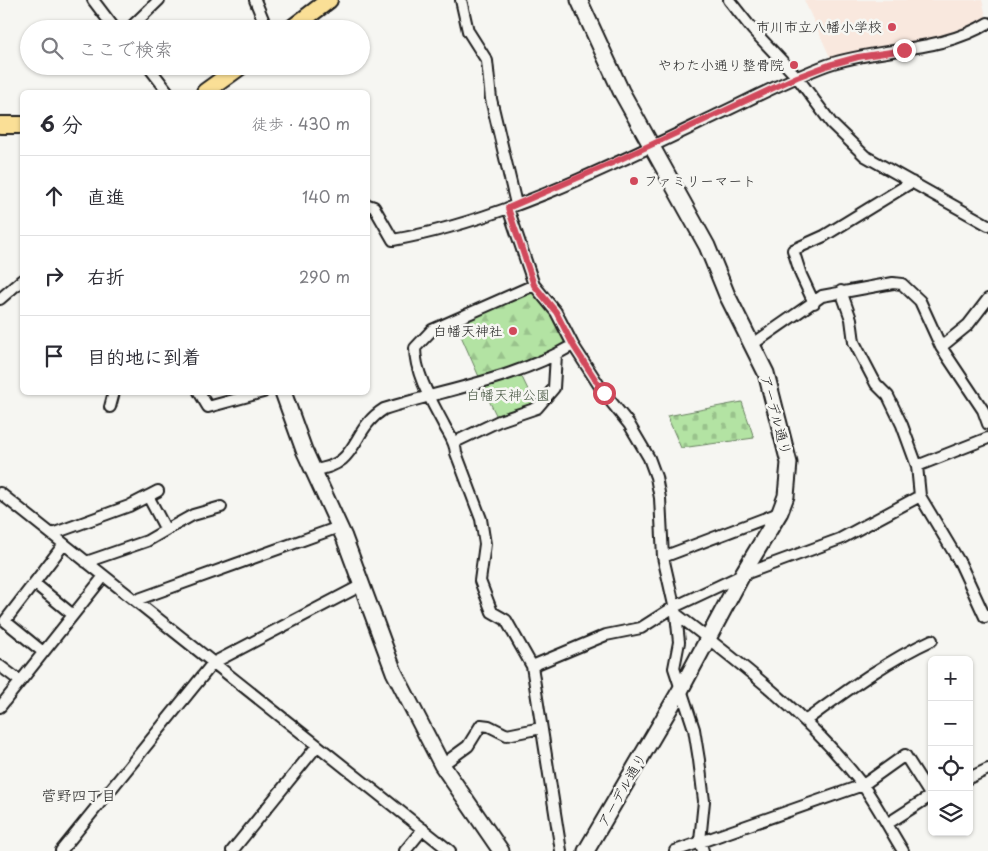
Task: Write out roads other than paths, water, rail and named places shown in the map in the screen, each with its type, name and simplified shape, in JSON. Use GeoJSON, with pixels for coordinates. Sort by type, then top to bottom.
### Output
{"type":"FeatureCollection","features":[{"type":"Feature","properties":{"kind":"main road"},"geometry":{"type":"LineString","coordinates":[[303,20],[329,0]]}},
{"type":"Feature","properties":{"kind":"main road"},"geometry":{"type":"LineString","coordinates":[[209,90],[229,75]]}},
{"type":"Feature","properties":{"kind":"main road"},"geometry":{"type":"LineString","coordinates":[[0,125],[20,125]]}},
{"type":"Feature","properties":{"kind":"street"},"geometry":{"type":"LineString","coordinates":[[93,0],[108,20]]}},
{"type":"Feature","properties":{"kind":"street"},"geometry":{"type":"LineString","coordinates":[[138,20],[159,0]]}},
{"type":"Feature","properties":{"kind":"street"},"geometry":{"type":"LineString","coordinates":[[255,0],[263,20]]}},
{"type":"Feature","properties":{"kind":"street"},"geometry":{"type":"LineString","coordinates":[[461,0],[468,31],[488,61],[491,99],[512,206],[534,285],[556,312],[573,345],[604,393],[630,424],[649,458],[656,477],[660,498],[663,557],[675,610],[679,642],[674,668],[694,729],[699,760],[704,801],[702,846]]}},
{"type":"Feature","properties":{"kind":"street","name":"アーデル通り"},"geometry":{"type":"LineString","coordinates":[[579,0],[621,92],[707,246],[727,296],[753,344],[773,392],[788,463],[786,496],[780,512],[742,575],[681,689],[586,851]]}},
{"type":"Feature","properties":{"kind":"street"},"geometry":{"type":"LineString","coordinates":[[729,0],[752,29],[797,77],[832,124],[865,156],[988,225]]}},
{"type":"Feature","properties":{"kind":"street"},"geometry":{"type":"LineString","coordinates":[[370,206],[374,207],[392,240],[428,234],[512,206],[650,146],[797,77],[858,57],[957,38],[988,24]]}},
{"type":"Feature","properties":{"kind":"street"},"geometry":{"type":"LineString","coordinates":[[155,75],[166,90]]}},
{"type":"Feature","properties":{"kind":"street"},"geometry":{"type":"LineString","coordinates":[[814,303],[801,275],[793,250],[824,236],[912,182]]}},
{"type":"Feature","properties":{"kind":"street"},"geometry":{"type":"LineString","coordinates":[[0,299],[20,282]]}},
{"type":"Feature","properties":{"kind":"street"},"geometry":{"type":"LineString","coordinates":[[753,344],[822,296],[893,283],[902,284],[920,302],[953,369],[970,389],[983,410],[988,424]]}},
{"type":"Feature","properties":{"kind":"street"},"geometry":{"type":"LineString","coordinates":[[534,285],[432,330],[415,348],[416,358],[428,395],[455,442],[456,453],[481,519],[485,544],[480,581],[487,602],[492,612],[506,620],[532,666],[562,851]]}},
{"type":"Feature","properties":{"kind":"street"},"geometry":{"type":"LineString","coordinates":[[841,291],[852,318],[854,342],[876,384],[888,396],[917,466],[920,496],[960,563],[985,617],[988,615]]}},
{"type":"Feature","properties":{"kind":"street"},"geometry":{"type":"LineString","coordinates":[[941,347],[968,325],[988,300]]}},
{"type":"Feature","properties":{"kind":"street"},"geometry":{"type":"LineString","coordinates":[[313,470],[330,468],[347,457],[363,430],[377,414],[428,395],[482,381],[556,355],[573,345]]}},
{"type":"Feature","properties":{"kind":"street"},"geometry":{"type":"LineString","coordinates":[[455,442],[499,421],[537,408],[554,388],[556,355]]}},
{"type":"Feature","properties":{"kind":"street"},"geometry":{"type":"LineString","coordinates":[[110,407],[113,395]]}},
{"type":"Feature","properties":{"kind":"street"},"geometry":{"type":"LineString","coordinates":[[201,395],[208,407],[252,395]]}},
{"type":"Feature","properties":{"kind":"street"},"geometry":{"type":"LineString","coordinates":[[284,395],[313,470],[362,584],[394,672],[442,765],[501,851]]}},
{"type":"Feature","properties":{"kind":"street"},"geometry":{"type":"LineString","coordinates":[[917,466],[988,438]]}},
{"type":"Feature","properties":{"kind":"street"},"geometry":{"type":"LineString","coordinates":[[0,493],[450,851]]}},
{"type":"Feature","properties":{"kind":"street"},"geometry":{"type":"LineString","coordinates":[[52,534],[129,506],[153,493],[166,530]]}},
{"type":"Feature","properties":{"kind":"street"},"geometry":{"type":"LineString","coordinates":[[532,666],[606,636],[641,628],[742,575],[840,539],[920,496]]}},
{"type":"Feature","properties":{"kind":"street"},"geometry":{"type":"LineString","coordinates":[[86,562],[147,541],[193,516],[221,507]]}},
{"type":"Feature","properties":{"kind":"street"},"geometry":{"type":"LineString","coordinates":[[663,557],[780,512]]}},
{"type":"Feature","properties":{"kind":"street"},"geometry":{"type":"LineString","coordinates":[[136,600],[339,527]]}},
{"type":"Feature","properties":{"kind":"street"},"geometry":{"type":"LineString","coordinates":[[43,652],[5,621],[64,544]]}},
{"type":"Feature","properties":{"kind":"street"},"geometry":{"type":"LineString","coordinates":[[0,707],[104,576]]}},
{"type":"Feature","properties":{"kind":"street"},"geometry":{"type":"LineString","coordinates":[[34,583],[73,615]]}},
{"type":"Feature","properties":{"kind":"street"},"geometry":{"type":"LineString","coordinates":[[61,851],[213,663],[362,584]]}},
{"type":"Feature","properties":{"kind":"street"},"geometry":{"type":"LineString","coordinates":[[675,610],[736,658],[840,756],[863,785],[903,851]]}},
{"type":"Feature","properties":{"kind":"street"},"geometry":{"type":"LineString","coordinates":[[805,721],[862,680],[908,651],[932,640]]}},
{"type":"Feature","properties":{"kind":"street"},"geometry":{"type":"LineString","coordinates":[[0,666],[20,681]]}},
{"type":"Feature","properties":{"kind":"street"},"geometry":{"type":"LineString","coordinates":[[442,765],[468,746],[481,725],[489,726],[507,735],[541,728]]}},
{"type":"Feature","properties":{"kind":"street"},"geometry":{"type":"LineString","coordinates":[[232,851],[317,746]]}},
{"type":"Feature","properties":{"kind":"street"},"geometry":{"type":"LineString","coordinates":[[675,851],[702,846],[863,785],[905,755],[928,791]]}},
{"type":"Feature","properties":{"kind":"street"},"geometry":{"type":"LineString","coordinates":[[973,776],[988,768]]}},
{"type":"Feature","properties":{"kind":"street"},"geometry":{"type":"LineString","coordinates":[[886,824],[928,797]]}},
{"type":"Feature","properties":{"kind":"street"},"geometry":{"type":"LineString","coordinates":[[405,851],[423,829]]}},
{"type":"Feature","properties":{"kind":"place","name":"市川市立八幡小学校"},"geometry":{"type":"Point","coordinates":[892,27]}},
{"type":"Feature","properties":{"kind":"place","name":"やわた小通り整骨院"},"geometry":{"type":"Point","coordinates":[794,65]}},
{"type":"Feature","properties":{"kind":"place","name":"ファミリーマート"},"geometry":{"type":"Point","coordinates":[634,181]}},
{"type":"Feature","properties":{"kind":"place","name":"白幡天神社"},"geometry":{"type":"Point","coordinates":[513,331]}},
{"type":"Feature","properties":{"kind":"district","name":"菅野四丁目"},"geometry":{"type":"Point","coordinates":[79,796]}},
{"type":"Feature","properties":{"kind":"park label","name":"白幡天神公園"},"geometry":{"type":"Point","coordinates":[508,395]}}]}
